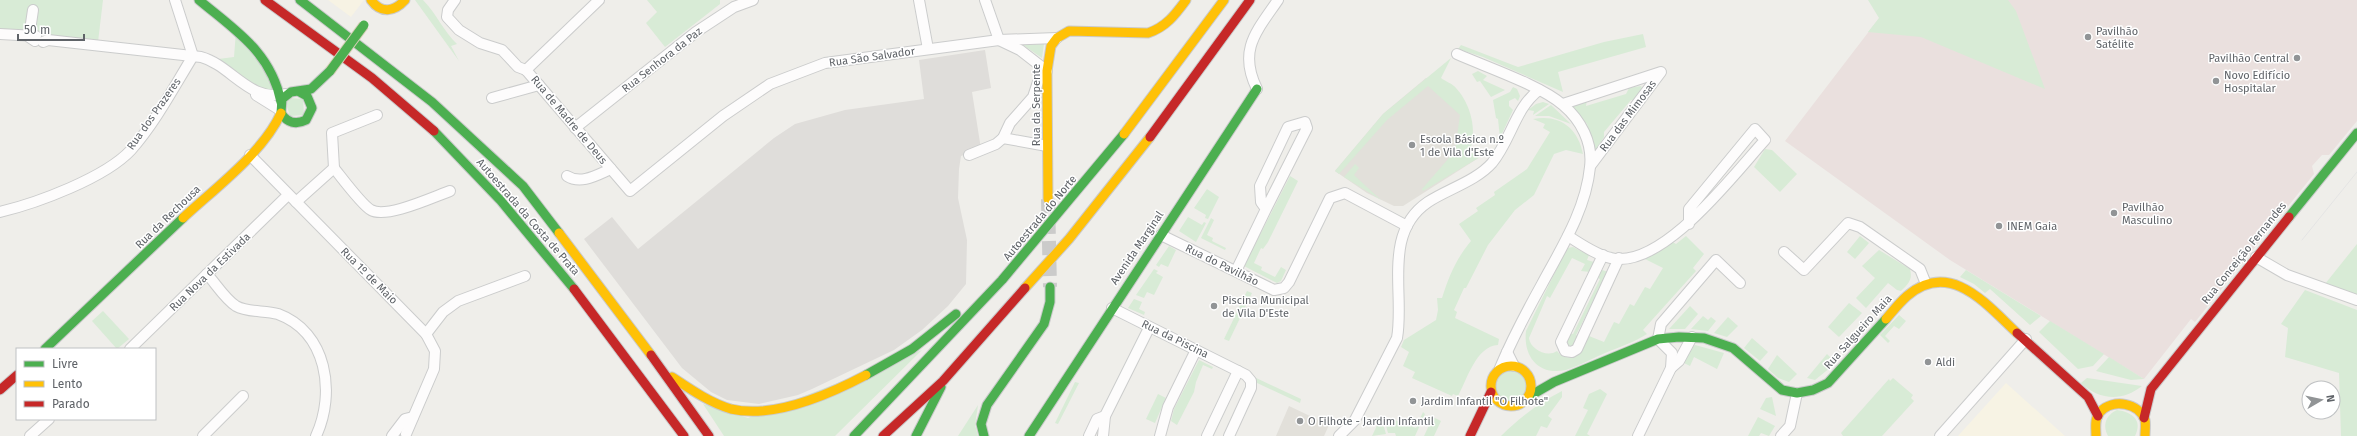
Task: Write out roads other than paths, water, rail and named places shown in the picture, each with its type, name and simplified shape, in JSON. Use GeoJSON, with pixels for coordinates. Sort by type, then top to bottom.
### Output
{"type":"FeatureCollection","features":[{"type":"Feature","properties":{"kind":"main road"},"geometry":{"type":"LineString","coordinates":[[199,0],[244,35],[258,50],[287,99]]}},
{"type":"Feature","properties":{"kind":"main road"},"geometry":{"type":"LineString","coordinates":[[205,0],[252,37],[285,85],[287,99],[287,121],[297,123],[309,117],[312,104],[330,72],[371,16],[372,0]]}},
{"type":"Feature","properties":{"kind":"main road","name":"Autoestrada da Costa de Prata"},"geometry":{"type":"LineString","coordinates":[[265,0],[386,91],[431,128],[487,185],[581,297],[684,436]]}},
{"type":"Feature","properties":{"kind":"main road","name":"Autoestrada da Costa de Prata"},"geometry":{"type":"LineString","coordinates":[[300,0],[432,102],[523,186],[664,372],[709,436]]}},
{"type":"Feature","properties":{"kind":"main road"},"geometry":{"type":"LineString","coordinates":[[371,16],[396,9],[405,0]]}},
{"type":"Feature","properties":{"kind":"main road"},"geometry":{"type":"LineString","coordinates":[[1057,38],[1069,31],[1148,33],[1160,30],[1169,22],[1186,0]]}},
{"type":"Feature","properties":{"kind":"main road","name":"Autoestrada do Norte"},"geometry":{"type":"LineString","coordinates":[[854,436],[937,352],[1002,282],[1100,165],[1149,103],[1224,0]]}},
{"type":"Feature","properties":{"kind":"main road"},"geometry":{"type":"LineString","coordinates":[[883,436],[943,382],[1069,239],[1135,157],[1250,0]]}},
{"type":"Feature","properties":{"kind":"main road","name":"Rua da Serpente"},"geometry":{"type":"LineString","coordinates":[[1048,199],[1047,71],[1050,46],[1057,38]]}},
{"type":"Feature","properties":{"kind":"main road"},"geometry":{"type":"LineString","coordinates":[[287,99],[311,89],[320,78],[330,72]]}},
{"type":"Feature","properties":{"kind":"main road","name":"Avenida Marginal"},"geometry":{"type":"LineString","coordinates":[[1029,436],[1257,89]]}},
{"type":"Feature","properties":{"kind":"main road"},"geometry":{"type":"LineString","coordinates":[[287,99],[307,96],[312,104]]}},
{"type":"Feature","properties":{"kind":"main road","name":"Rua da Rechousa"},"geometry":{"type":"LineString","coordinates":[[262,143],[287,99]]}},
{"type":"Feature","properties":{"kind":"main road","name":"Rua da Rechousa"},"geometry":{"type":"LineString","coordinates":[[46,348],[91,308],[262,143],[280,129],[297,123]]}},
{"type":"Feature","properties":{"kind":"main road","name":"Rua Conceição Fernandes"},"geometry":{"type":"LineString","coordinates":[[2125,403],[2151,389],[2357,133]]}},
{"type":"Feature","properties":{"kind":"main road","name":"Rua Salgueiro Maia"},"geometry":{"type":"LineString","coordinates":[[1797,393],[1813,390],[1828,383],[1907,296],[1926,284],[1939,281],[1951,282],[1965,287],[1977,296],[2088,397],[2098,416]]}},
{"type":"Feature","properties":{"kind":"main road"},"geometry":{"type":"LineString","coordinates":[[664,372],[716,404],[734,409],[774,410],[802,403],[893,361],[939,331],[976,295],[1002,282]]}},
{"type":"Feature","properties":{"kind":"main road"},"geometry":{"type":"LineString","coordinates":[[984,436],[982,424],[987,405],[1044,324],[1050,302],[1050,287]]}},
{"type":"Feature","properties":{"kind":"main road"},"geometry":{"type":"LineString","coordinates":[[1491,392],[1499,403],[1512,407],[1518,405],[1528,396],[1554,382],[1658,339],[1692,337],[1704,338],[1733,348],[1782,390],[1797,393]]}},
{"type":"Feature","properties":{"kind":"main road"},"geometry":{"type":"LineString","coordinates":[[1470,436],[1484,412],[1491,392],[1492,378],[1500,368],[1514,366],[1525,372],[1529,377],[1531,390],[1528,396]]}},
{"type":"Feature","properties":{"kind":"main road"},"geometry":{"type":"LineString","coordinates":[[0,390],[16,376]]}},
{"type":"Feature","properties":{"kind":"main road"},"geometry":{"type":"LineString","coordinates":[[1529,377],[1554,382]]}},
{"type":"Feature","properties":{"kind":"main road"},"geometry":{"type":"LineString","coordinates":[[916,436],[943,382]]}},
{"type":"Feature","properties":{"kind":"main road","name":"Rua Conceição Fernandes"},"geometry":{"type":"LineString","coordinates":[[2145,436],[2144,418],[2151,389]]}},
{"type":"Feature","properties":{"kind":"main road","name":"Rua Salgueiro Maia"},"geometry":{"type":"LineString","coordinates":[[2088,397],[2112,404]]}},
{"type":"Feature","properties":{"kind":"main road"},"geometry":{"type":"LineString","coordinates":[[1484,412],[1499,403]]}},
{"type":"Feature","properties":{"kind":"main road"},"geometry":{"type":"LineString","coordinates":[[2096,436],[2095,427],[2098,416],[2112,404],[2125,403],[2132,406],[2144,418]]}},
{"type":"Feature","properties":{"kind":"main road"},"geometry":{"type":"LineString","coordinates":[[1039,422],[1040,436]]}},
{"type":"Feature","properties":{"kind":"street"},"geometry":{"type":"LineString","coordinates":[[175,0],[193,56]]}},
{"type":"Feature","properties":{"kind":"street"},"geometry":{"type":"LineString","coordinates":[[455,0],[448,10],[447,17],[451,24],[480,43],[502,50],[518,67],[526,70]]}},
{"type":"Feature","properties":{"kind":"street","name":"Rua de Madre de Deus"},"geometry":{"type":"LineString","coordinates":[[599,0],[526,70],[630,191]]}},
{"type":"Feature","properties":{"kind":"street","name":"Rua Senhora da Paz"},"geometry":{"type":"LineString","coordinates":[[575,128],[733,4],[753,0]]}},
{"type":"Feature","properties":{"kind":"street"},"geometry":{"type":"LineString","coordinates":[[919,0],[928,48]]}},
{"type":"Feature","properties":{"kind":"street"},"geometry":{"type":"LineString","coordinates":[[969,155],[996,144],[1003,138],[1010,123],[1033,96],[1039,79],[1047,71],[1025,54],[999,40],[985,0]]}},
{"type":"Feature","properties":{"kind":"street"},"geometry":{"type":"LineString","coordinates":[[1257,89],[1249,69],[1248,58],[1250,43],[1278,0]]}},
{"type":"Feature","properties":{"kind":"street"},"geometry":{"type":"LineString","coordinates":[[33,10],[39,39]]}},
{"type":"Feature","properties":{"kind":"street"},"geometry":{"type":"LineString","coordinates":[[0,34],[210,59],[251,89],[257,96],[287,99]]}},
{"type":"Feature","properties":{"kind":"street","name":"Rua São Salvador"},"geometry":{"type":"LineString","coordinates":[[630,191],[723,116],[770,84],[825,63],[928,48],[999,40],[1057,38]]}},
{"type":"Feature","properties":{"kind":"street","name":"Rua das Mimosas"},"geometry":{"type":"LineString","coordinates":[[1457,54],[1539,90],[1562,104],[1578,120],[1587,138],[1590,165],[1584,196],[1568,236],[1500,368]]}},
{"type":"Feature","properties":{"kind":"street","name":"Rua dos Prazeres"},"geometry":{"type":"LineString","coordinates":[[0,212],[55,194],[121,159],[141,136],[193,56]]}},
{"type":"Feature","properties":{"kind":"street","name":"Rua das Mimosas"},"geometry":{"type":"LineString","coordinates":[[1562,104],[1661,72],[1590,165]]}},
{"type":"Feature","properties":{"kind":"street"},"geometry":{"type":"LineString","coordinates":[[492,98],[539,85]]}},
{"type":"Feature","properties":{"kind":"street"},"geometry":{"type":"LineString","coordinates":[[251,89],[264,95],[287,99]]}},
{"type":"Feature","properties":{"kind":"street"},"geometry":{"type":"LineString","coordinates":[[1339,436],[1355,420],[1398,338],[1400,325],[1398,251],[1407,226],[1426,203],[1486,169],[1502,151],[1515,120],[1529,97],[1539,90]]}},
{"type":"Feature","properties":{"kind":"street"},"geometry":{"type":"LineString","coordinates":[[377,115],[332,133],[334,168],[370,210],[379,213],[394,211],[450,191]]}},
{"type":"Feature","properties":{"kind":"street"},"geometry":{"type":"LineString","coordinates":[[1236,272],[1307,128],[1305,122],[1288,127],[1260,186],[1261,202],[1266,209]]}},
{"type":"Feature","properties":{"kind":"street"},"geometry":{"type":"LineString","coordinates":[[1568,236],[1603,255],[1619,258],[1633,258],[1651,249],[1689,224],[1765,140],[1755,129],[1689,209],[1689,224]]}},
{"type":"Feature","properties":{"kind":"street"},"geometry":{"type":"LineString","coordinates":[[1003,138],[1047,146]]}},
{"type":"Feature","properties":{"kind":"street","name":"Rua 1º de Maio"},"geometry":{"type":"LineString","coordinates":[[250,156],[426,334],[435,351],[434,369],[406,434]]}},
{"type":"Feature","properties":{"kind":"street","name":"Rua Nova da Estivada"},"geometry":{"type":"LineString","coordinates":[[131,348],[207,274],[292,199],[334,168]]}},
{"type":"Feature","properties":{"kind":"street"},"geometry":{"type":"LineString","coordinates":[[567,176],[573,180],[581,181],[611,169]]}},
{"type":"Feature","properties":{"kind":"street","name":"Rua do Pavilhão"},"geometry":{"type":"LineString","coordinates":[[1161,235],[1274,290],[1284,288],[1330,198],[1345,193],[1407,226]]}},
{"type":"Feature","properties":{"kind":"street"},"geometry":{"type":"LineString","coordinates":[[1784,252],[1804,270],[1848,222],[1860,227],[1920,269],[1926,284]]}},
{"type":"Feature","properties":{"kind":"street"},"geometry":{"type":"LineString","coordinates":[[1603,255],[1561,342],[1565,351],[1572,352],[1577,349],[1619,258]]}},
{"type":"Feature","properties":{"kind":"street"},"geometry":{"type":"LineString","coordinates":[[2256,257],[2280,272],[2357,300]]}},
{"type":"Feature","properties":{"kind":"street"},"geometry":{"type":"LineString","coordinates":[[1672,353],[1658,339],[1661,324],[1716,260],[1740,283]]}},
{"type":"Feature","properties":{"kind":"street"},"geometry":{"type":"LineString","coordinates":[[207,274],[236,306],[277,314],[307,332],[317,346],[322,362],[325,388],[322,425],[316,436]]}},
{"type":"Feature","properties":{"kind":"street"},"geometry":{"type":"LineString","coordinates":[[426,334],[444,312],[458,301],[525,276]]}},
{"type":"Feature","properties":{"kind":"street","name":"Rua da Piscina"},"geometry":{"type":"LineString","coordinates":[[1112,308],[1149,328],[1246,375],[1251,382],[1251,388],[1229,436]]}},
{"type":"Feature","properties":{"kind":"street"},"geometry":{"type":"LineString","coordinates":[[1103,436],[1105,416],[1149,328]]}},
{"type":"Feature","properties":{"kind":"street"},"geometry":{"type":"LineString","coordinates":[[1672,368],[1672,353],[1679,337]]}},
{"type":"Feature","properties":{"kind":"street"},"geometry":{"type":"LineString","coordinates":[[1638,436],[1672,368],[1679,361],[1692,337]]}},
{"type":"Feature","properties":{"kind":"street"},"geometry":{"type":"LineString","coordinates":[[1940,436],[2026,339]]}},
{"type":"Feature","properties":{"kind":"street"},"geometry":{"type":"LineString","coordinates":[[1160,436],[1168,407],[1196,350]]}},
{"type":"Feature","properties":{"kind":"street"},"geometry":{"type":"LineString","coordinates":[[1507,352],[1514,366]]}},
{"type":"Feature","properties":{"kind":"street"},"geometry":{"type":"LineString","coordinates":[[1207,436],[1238,371]]}},
{"type":"Feature","properties":{"kind":"street"},"geometry":{"type":"LineString","coordinates":[[1781,436],[1790,426],[1797,393]]}},
{"type":"Feature","properties":{"kind":"street"},"geometry":{"type":"LineString","coordinates":[[203,436],[243,396]]}},
{"type":"Feature","properties":{"kind":"street"},"geometry":{"type":"LineString","coordinates":[[1089,436],[1097,419],[1105,416]]}},
{"type":"Feature","properties":{"kind":"street"},"geometry":{"type":"LineString","coordinates":[[392,436],[404,419],[413,417]]}},
{"type":"Feature","properties":{"kind":"street"},"geometry":{"type":"LineString","coordinates":[[34,435],[48,420]]}},
{"type":"Feature","properties":{"kind":"tunnel"},"geometry":{"type":"LineString","coordinates":[[1048,199],[1050,287]]}},
{"type":"Feature","properties":{"kind":"tram line"},"geometry":{"type":"LineString","coordinates":[[2302,240],[2357,172]]}},
{"type":"Feature","properties":{"kind":"place","name":"Pavilhão Satélite"},"geometry":{"type":"Point","coordinates":[2088,37]}},
{"type":"Feature","properties":{"kind":"place","name":"Pavilhão Central"},"geometry":{"type":"Point","coordinates":[2297,58]}},
{"type":"Feature","properties":{"kind":"place","name":"Novo Edifício Hospitalar"},"geometry":{"type":"Point","coordinates":[2216,81]}},
{"type":"Feature","properties":{"kind":"place","name":"Escola Básica n.º 1 de Vila d'Este"},"geometry":{"type":"Point","coordinates":[1412,145]}},
{"type":"Feature","properties":{"kind":"place","name":"Pavilhão Masculino"},"geometry":{"type":"Point","coordinates":[2114,213]}},
{"type":"Feature","properties":{"kind":"place","name":"INEM Gaia"},"geometry":{"type":"Point","coordinates":[1999,226]}},
{"type":"Feature","properties":{"kind":"place","name":"Piscina Municipal de Vila D'Este"},"geometry":{"type":"Point","coordinates":[1214,306]}},
{"type":"Feature","properties":{"kind":"place","name":"Aldi"},"geometry":{"type":"Point","coordinates":[1928,362]}},
{"type":"Feature","properties":{"kind":"place","name":"Jardim Infantil \"O Filhote\""},"geometry":{"type":"Point","coordinates":[1413,401]}},
{"type":"Feature","properties":{"kind":"place","name":"O Filhote - Jardim Infantil"},"geometry":{"type":"Point","coordinates":[1300,421]}}]}
